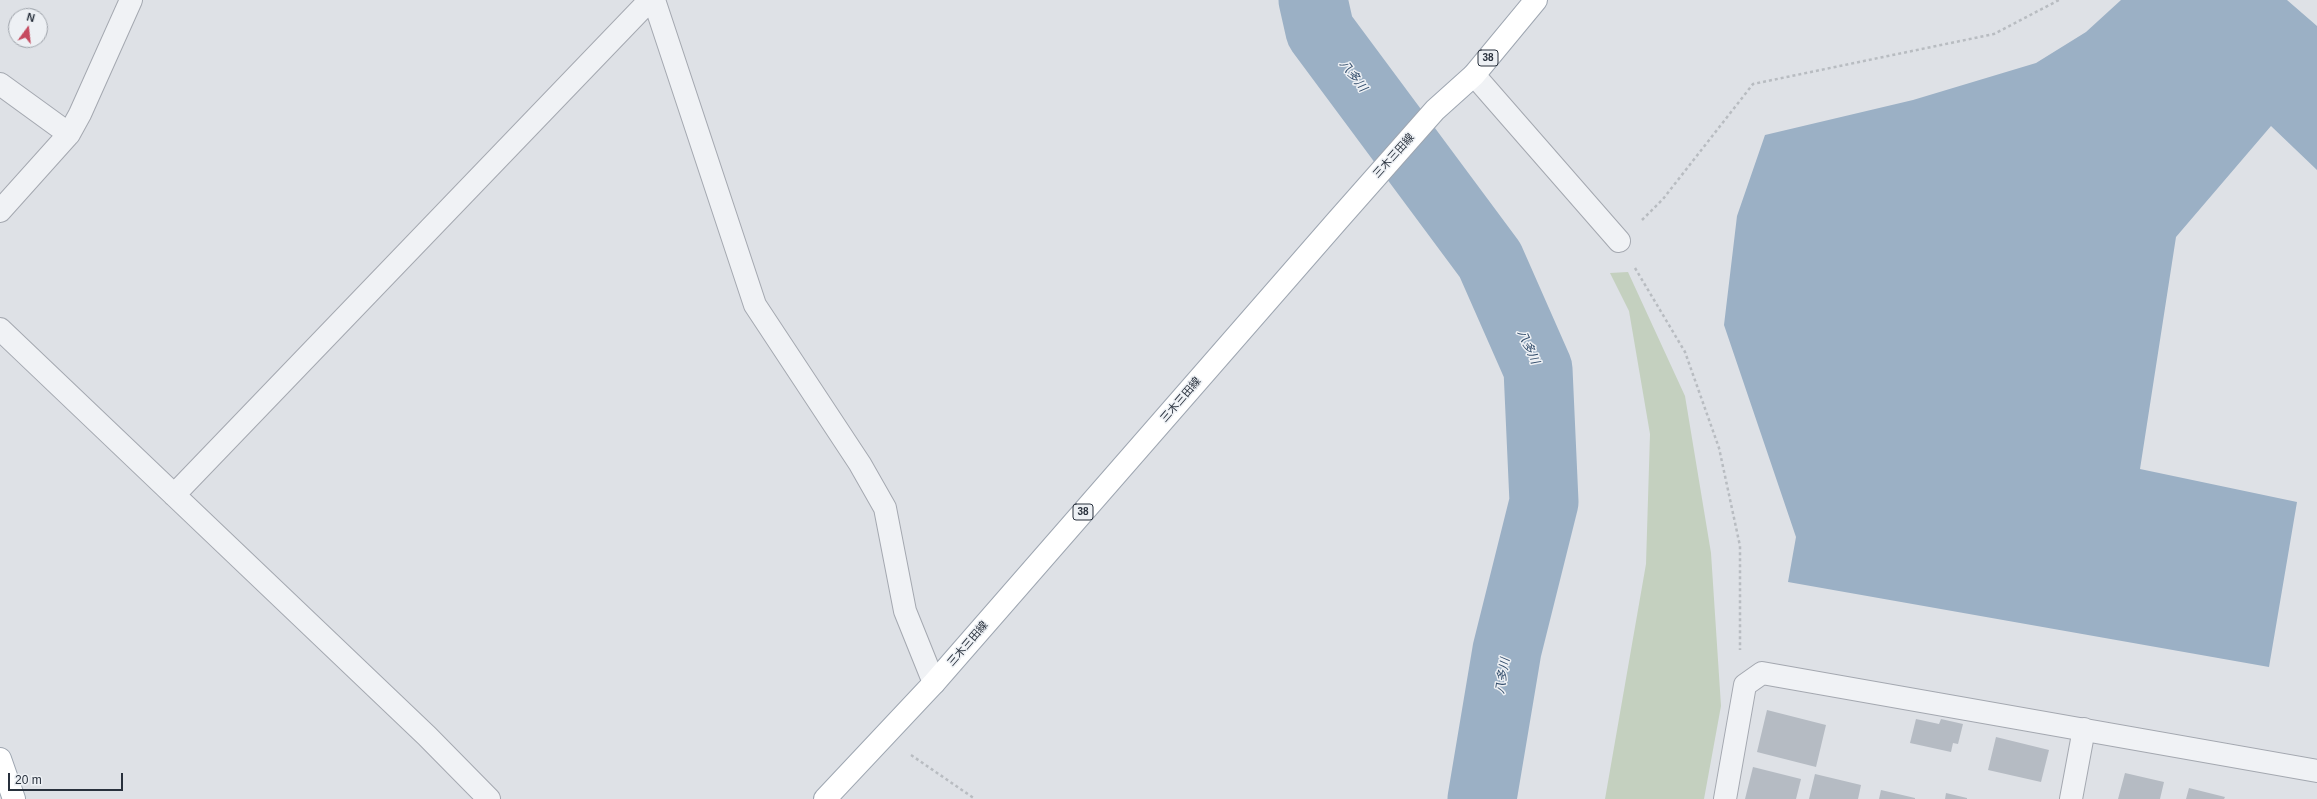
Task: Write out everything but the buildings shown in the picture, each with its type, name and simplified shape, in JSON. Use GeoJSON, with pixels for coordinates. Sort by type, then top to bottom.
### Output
{"type":"FeatureCollection","features":[{"type":"Feature","properties":{"kind":"main road","name":"三木三田線"},"geometry":{"type":"LineString","coordinates":[[825,799],[934,683],[1337,221],[1435,110],[1474,75],[1536,0]]}},
{"type":"Feature","properties":{"kind":"main road"},"geometry":{"type":"LineString","coordinates":[[0,759],[14,799]]}},
{"type":"Feature","properties":{"kind":"street"},"geometry":{"type":"LineString","coordinates":[[0,211],[69,134],[80,114],[131,0]]}},
{"type":"Feature","properties":{"kind":"street"},"geometry":{"type":"LineString","coordinates":[[174,495],[650,0]]}},
{"type":"Feature","properties":{"kind":"street"},"geometry":{"type":"LineString","coordinates":[[654,0],[755,305],[860,464],[885,508],[905,611],[934,683]]}},
{"type":"Feature","properties":{"kind":"street"},"geometry":{"type":"LineString","coordinates":[[1474,75],[1619,241]]}},
{"type":"Feature","properties":{"kind":"street"},"geometry":{"type":"LineString","coordinates":[[0,84],[69,134]]}},
{"type":"Feature","properties":{"kind":"street"},"geometry":{"type":"LineString","coordinates":[[0,330],[427,736],[489,799]]}},
{"type":"Feature","properties":{"kind":"street"},"geometry":{"type":"LineString","coordinates":[[1725,799],[1745,685],[1762,674],[2084,729],[2317,771]]}},
{"type":"Feature","properties":{"kind":"street"},"geometry":{"type":"LineString","coordinates":[[2071,799],[2084,729]]}},
{"type":"Feature","properties":{"kind":"path"},"geometry":{"type":"LineString","coordinates":[[1762,674],[1740,652],[1740,546],[1719,448],[1685,352],[1619,241],[1663,200],[1753,84],[1994,34],[2059,0]]}},
{"type":"Feature","properties":{"kind":"path"},"geometry":{"type":"LineString","coordinates":[[884,736],[975,799]]}},
{"type":"Feature","properties":{"kind":"green space"},"geometry":{"type":"Polygon","coordinates":[[[1628,272],[1685,396],[1711,553],[1721,706],[1704,799],[1605,799],[1646,564],[1650,434],[1629,311],[1610,273],[1628,272]]]}},
{"type":"Feature","properties":{"kind":"water"},"geometry":{"type":"Polygon","coordinates":[[[2121,0],[2287,0],[2317,26],[2317,170],[2271,126],[2176,237],[2140,469],[2297,502],[2269,667],[1788,582],[1796,537],[1724,325],[1737,216],[1765,135],[1913,100],[2036,63],[2086,32],[2121,0]]]}},
{"type":"Feature","properties":{"kind":"waterway","name":"八多川"},"geometry":{"type":"LineString","coordinates":[[1313,0],[1320,31],[1490,260],[1538,369],[1544,502],[1507,650],[1482,799]]}}]}
